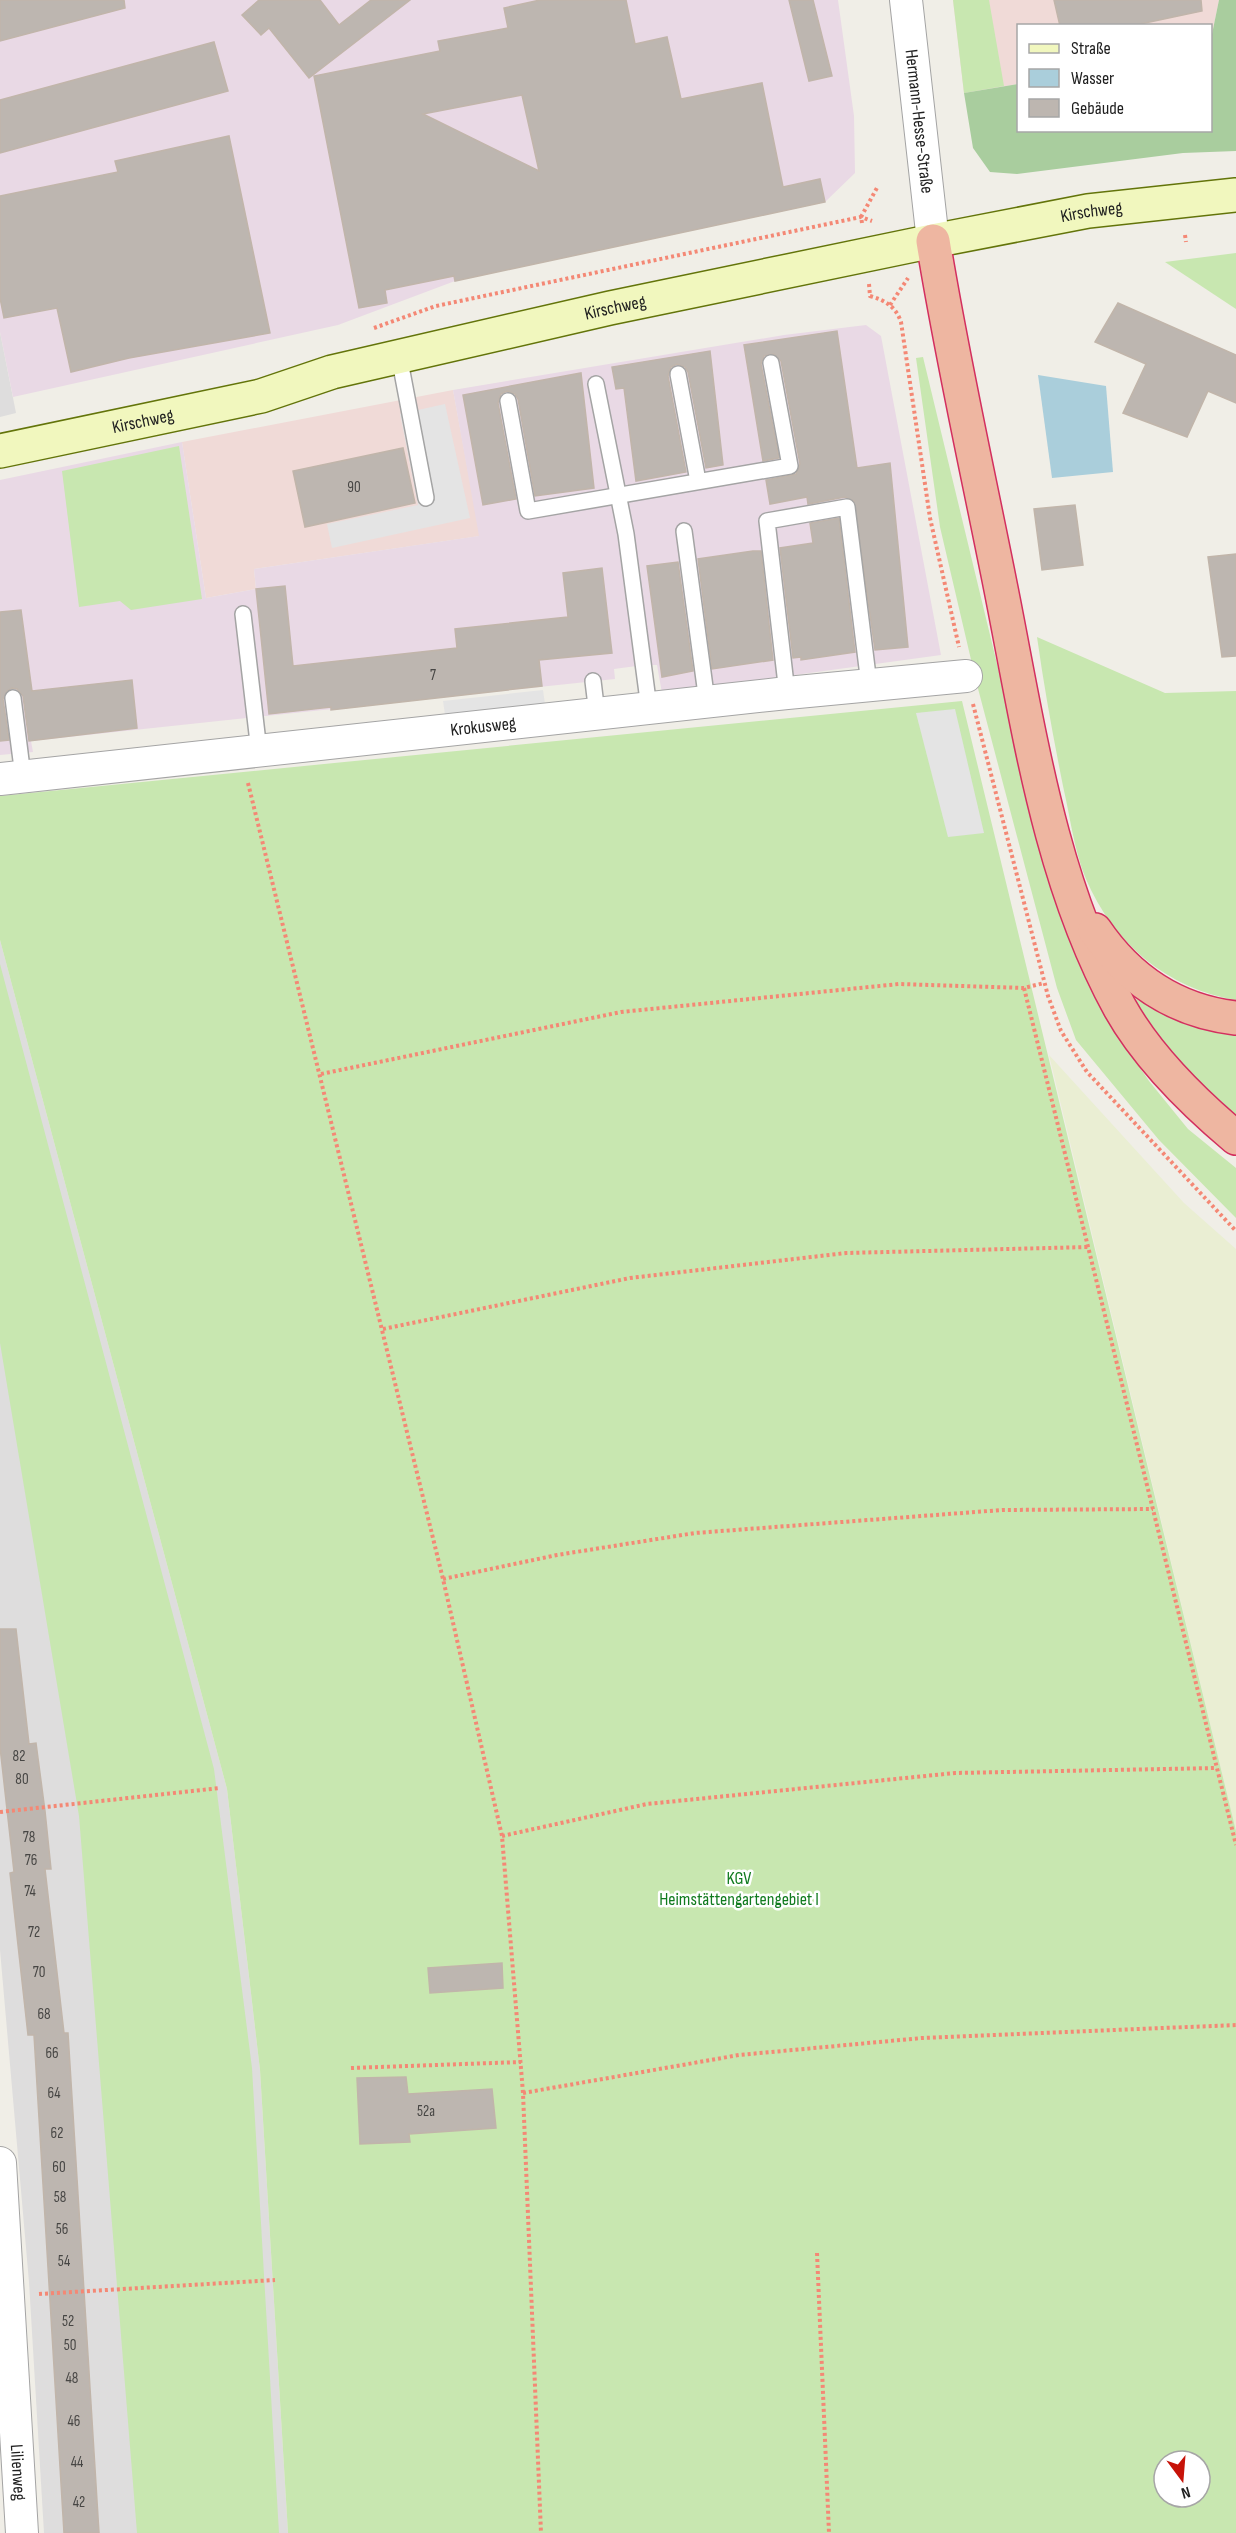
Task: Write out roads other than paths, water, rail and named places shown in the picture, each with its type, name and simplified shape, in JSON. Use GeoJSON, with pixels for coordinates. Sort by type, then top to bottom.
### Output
{"type":"FeatureCollection","features":[{"type":"Feature","properties":{"kind":"highway"},"geometry":{"type":"LineString","coordinates":[[933,241],[1043,794],[1070,888],[1096,962],[1129,1023],[1185,1091],[1236,1138]]}},
{"type":"Feature","properties":{"kind":"highway"},"geometry":{"type":"LineString","coordinates":[[1070,888],[1100,936],[1138,980],[1179,1003],[1236,1018]]}},
{"type":"Feature","properties":{"kind":"main road","name":"Kirschweg"},"geometry":{"type":"LineString","coordinates":[[0,451],[261,396],[332,372],[610,308],[933,241],[1098,210],[1236,195]]}},
{"type":"Feature","properties":{"kind":"street","name":"Hermann-Hesse-Straße"},"geometry":{"type":"LineString","coordinates":[[906,0],[933,241]]}},
{"type":"Feature","properties":{"kind":"street","name":"Krokusweg"},"geometry":{"type":"LineString","coordinates":[[11,778],[253,765],[495,721],[597,714],[869,684],[966,676]]}},
{"type":"Feature","properties":{"kind":"street","name":"Lilienweg"},"geometry":{"type":"LineString","coordinates":[[0,2163],[4,2293],[22,2533]]}},
{"type":"Feature","properties":{"kind":"lane"},"geometry":{"type":"LineString","coordinates":[[399,356],[426,498]]}},
{"type":"Feature","properties":{"kind":"lane"},"geometry":{"type":"LineString","coordinates":[[508,401],[528,511],[790,466],[771,363]]}},
{"type":"Feature","properties":{"kind":"lane"},"geometry":{"type":"LineString","coordinates":[[678,374],[698,482]]}},
{"type":"Feature","properties":{"kind":"lane"},"geometry":{"type":"LineString","coordinates":[[596,384],[617,496],[627,534],[650,708]]}},
{"type":"Feature","properties":{"kind":"lane"},"geometry":{"type":"LineString","coordinates":[[787,693],[767,521],[847,507],[869,684]]}},
{"type":"Feature","properties":{"kind":"lane"},"geometry":{"type":"LineString","coordinates":[[684,531],[707,702]]}},
{"type":"Feature","properties":{"kind":"lane"},"geometry":{"type":"LineString","coordinates":[[243,614],[253,765]]}},
{"type":"Feature","properties":{"kind":"lane"},"geometry":{"type":"LineString","coordinates":[[594,681],[597,714]]}},
{"type":"Feature","properties":{"kind":"lane"},"geometry":{"type":"LineString","coordinates":[[11,778],[13,698]]}},
{"type":"Feature","properties":{"kind":"water"},"geometry":{"type":"Polygon","coordinates":[[[1038,375],[1106,386],[1113,472],[1052,478],[1038,375]]]}},
{"type":"Feature","properties":{"kind":"park label","name":"KGV Heimstättengartengebiet I"},"geometry":{"type":"Point","coordinates":[739,1888]}}]}
